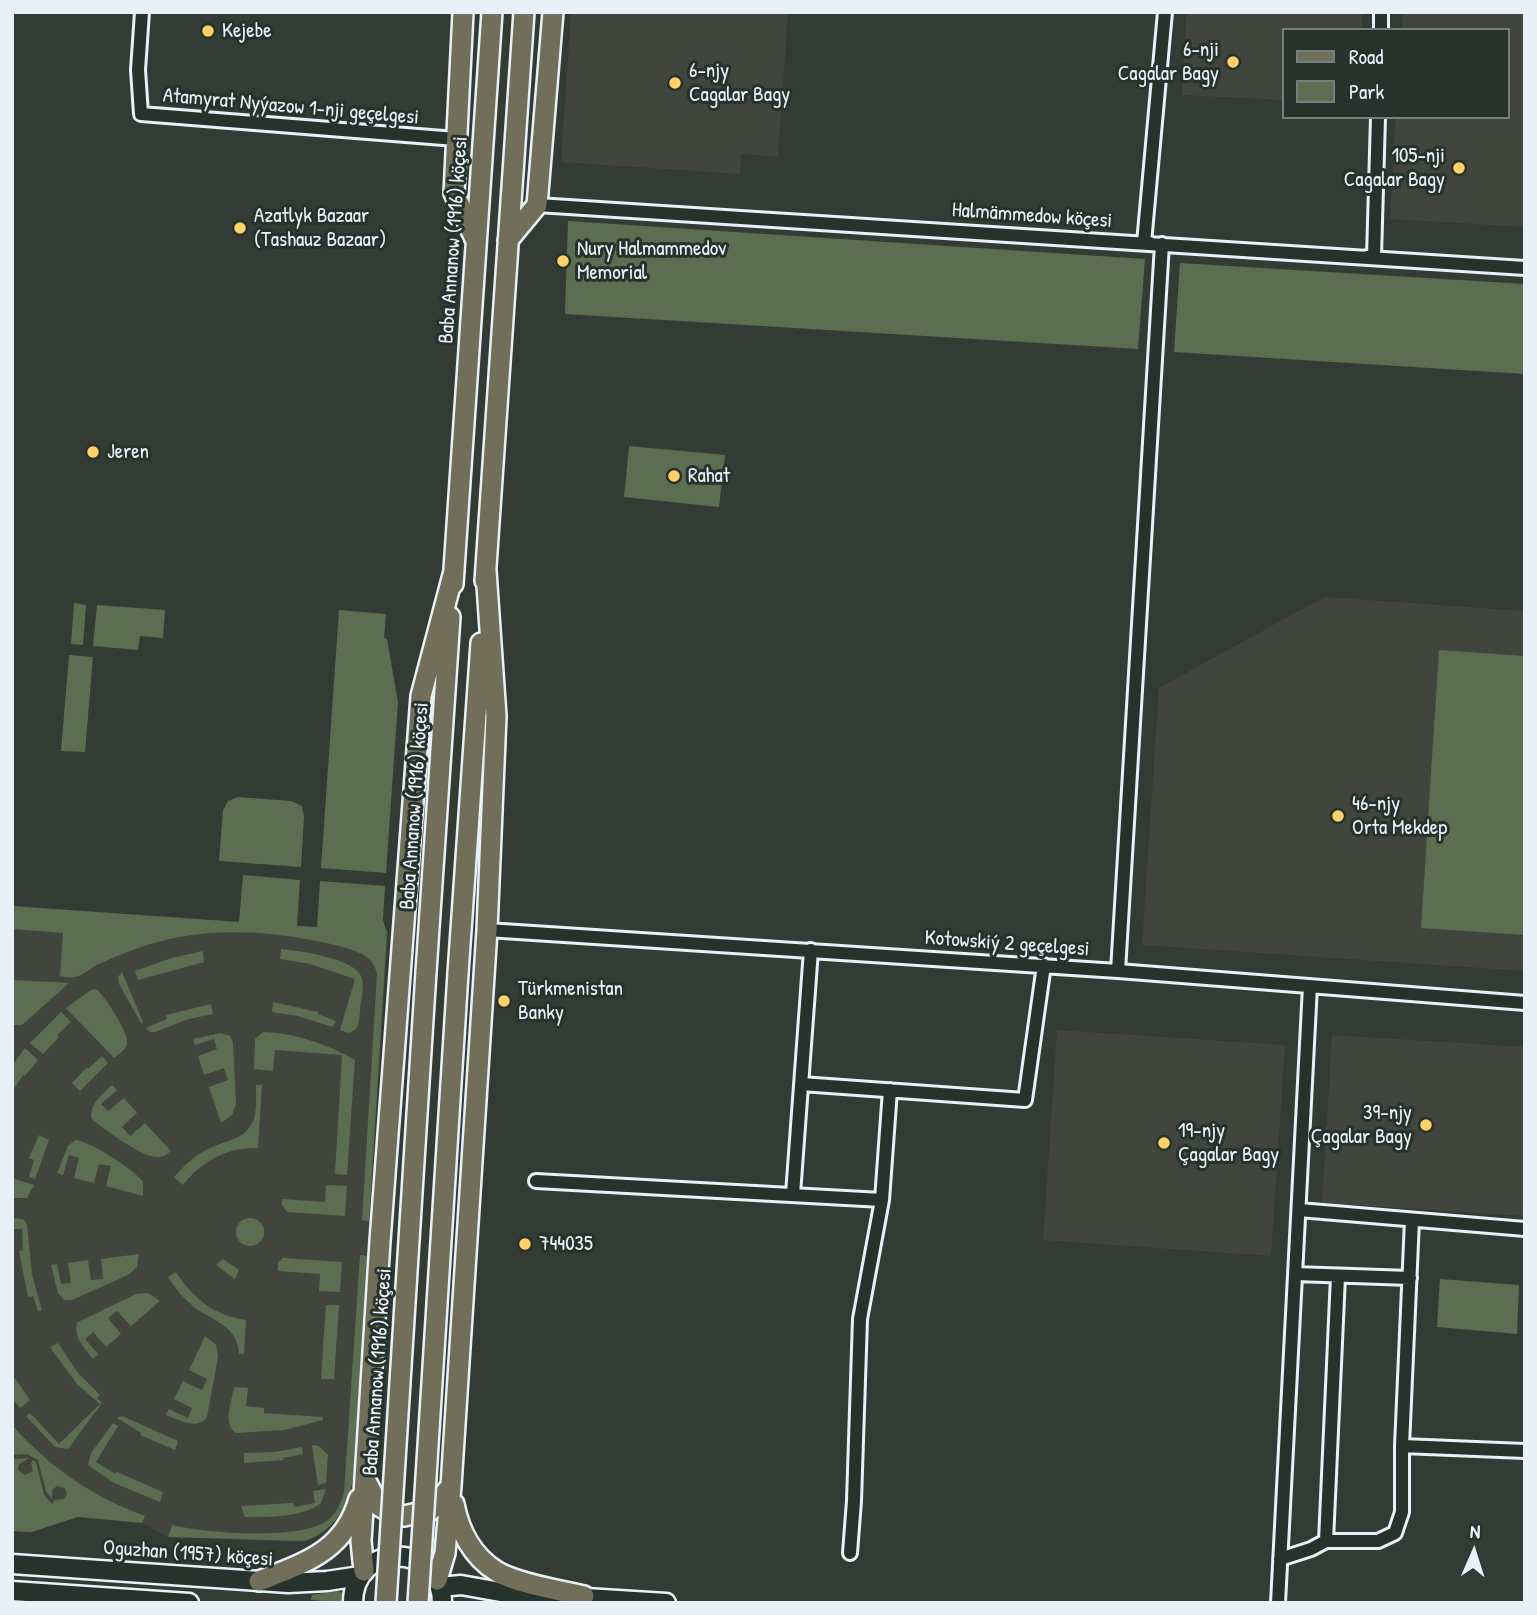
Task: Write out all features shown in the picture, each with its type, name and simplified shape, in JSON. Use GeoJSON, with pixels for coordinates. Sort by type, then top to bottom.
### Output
{"type":"FeatureCollection","features":[{"type":"Feature","properties":{"kind":"main road"},"geometry":{"type":"LineString","coordinates":[[463,12],[454,193],[477,244]]}},
{"type":"Feature","properties":{"kind":"main road","name":"Baba Annanow (1916) köçesi"},"geometry":{"type":"LineString","coordinates":[[386,1603],[492,12]]}},
{"type":"Feature","properties":{"kind":"main road"},"geometry":{"type":"LineString","coordinates":[[418,1603],[524,12]]}},
{"type":"Feature","properties":{"kind":"main road"},"geometry":{"type":"LineString","coordinates":[[508,240],[537,205],[553,12]]}},
{"type":"Feature","properties":{"kind":"main road"},"geometry":{"type":"LineString","coordinates":[[353,1603],[354,1587],[362,1573],[361,1541],[380,1241],[421,696],[454,571]]}},
{"type":"Feature","properties":{"kind":"main road"},"geometry":{"type":"LineString","coordinates":[[486,571],[496,716],[487,930],[451,1486],[440,1590],[461,1585],[506,1593],[666,1603]]}},
{"type":"Feature","properties":{"kind":"main road"},"geometry":{"type":"LineString","coordinates":[[365,1478],[379,1506],[404,1516],[431,1510],[451,1486]]}},
{"type":"Feature","properties":{"kind":"main road"},"geometry":{"type":"LineString","coordinates":[[259,1581],[310,1560],[337,1541],[357,1506],[365,1478]]}},
{"type":"Feature","properties":{"kind":"main road"},"geometry":{"type":"LineString","coordinates":[[451,1486],[458,1523],[467,1542],[496,1572],[584,1596]]}},
{"type":"Feature","properties":{"kind":"main road","name":"Oguzhan (1957) köçesi"},"geometry":{"type":"LineString","coordinates":[[12,1564],[288,1583],[327,1581],[362,1573],[375,1561],[388,1556],[403,1556],[423,1564],[440,1590]]}},
{"type":"Feature","properties":{"kind":"main road"},"geometry":{"type":"LineString","coordinates":[[12,1591],[189,1603]]}},
{"type":"Feature","properties":{"kind":"street","name":"Atamyrat Nyýazow 1-nji geçelgesi"},"geometry":{"type":"LineString","coordinates":[[142,12],[138,70],[141,114],[456,139]]}},
{"type":"Feature","properties":{"kind":"street"},"geometry":{"type":"LineString","coordinates":[[1165,12],[1144,243],[1374,257],[1378,119]]}},
{"type":"Feature","properties":{"kind":"street","name":"Halmämmedow köçesi"},"geometry":{"type":"LineString","coordinates":[[537,205],[1525,268]]}},
{"type":"Feature","properties":{"kind":"street"},"geometry":{"type":"LineString","coordinates":[[1118,971],[1162,244]]}},
{"type":"Feature","properties":{"kind":"street","name":"Kotowskiý 2 geçelgesi"},"geometry":{"type":"LineString","coordinates":[[487,930],[1044,965],[1525,1003]]}},
{"type":"Feature","properties":{"kind":"street"},"geometry":{"type":"LineString","coordinates":[[793,1194],[811,950]]}},
{"type":"Feature","properties":{"kind":"street"},"geometry":{"type":"LineString","coordinates":[[801,1084],[1025,1100],[1044,965]]}},
{"type":"Feature","properties":{"kind":"street"},"geometry":{"type":"LineString","coordinates":[[1278,1603],[1310,986]]}},
{"type":"Feature","properties":{"kind":"street"},"geometry":{"type":"LineString","coordinates":[[850,1553],[860,1319],[882,1200],[890,1090]]}},
{"type":"Feature","properties":{"kind":"street"},"geometry":{"type":"LineString","coordinates":[[536,1181],[882,1200]]}},
{"type":"Feature","properties":{"kind":"street"},"geometry":{"type":"LineString","coordinates":[[1299,1210],[1525,1228]]}},
{"type":"Feature","properties":{"kind":"street"},"geometry":{"type":"LineString","coordinates":[[1280,1559],[1326,1541],[1378,1541],[1395,1533],[1402,1512],[1402,1446],[1412,1220]]}},
{"type":"Feature","properties":{"kind":"street"},"geometry":{"type":"LineString","coordinates":[[1295,1275],[1410,1278]]}},
{"type":"Feature","properties":{"kind":"street"},"geometry":{"type":"LineString","coordinates":[[1326,1541],[1338,1276]]}},
{"type":"Feature","properties":{"kind":"street"},"geometry":{"type":"LineString","coordinates":[[1402,1446],[1525,1451]]}},
{"type":"Feature","properties":{"kind":"shaded area","name":"6-njy Cagalar Bagy"},"geometry":{"type":"Polygon","coordinates":[[[571,12],[788,12],[778,157],[741,154],[740,174],[561,162],[571,12]]]}},
{"type":"Feature","properties":{"kind":"shaded area","name":"6-nji Cagalar Bagy"},"geometry":{"type":"Polygon","coordinates":[[[1186,12],[1362,12],[1361,28],[1282,28],[1282,100],[1182,95],[1186,12]]]}},
{"type":"Feature","properties":{"kind":"shaded area","name":"105-nji Cagalar Bagy"},"geometry":{"type":"Polygon","coordinates":[[[1403,12],[1525,12],[1525,227],[1390,219],[1396,119],[1509,119],[1509,28],[1402,28],[1403,12]]]}},
{"type":"Feature","properties":{"kind":"shaded area","name":"46-njy Orta Mekdep"},"geometry":{"type":"Polygon","coordinates":[[[1324,597],[1525,611],[1525,971],[1142,945],[1159,688],[1324,597]]]}},
{"type":"Feature","properties":{"kind":"shaded area"},"geometry":{"type":"Polygon","coordinates":[[[12,906],[388,932],[353,1479],[339,1517],[319,1536],[292,1542],[168,1537],[137,1521],[78,1517],[31,1533],[12,1531],[12,906]]]}},
{"type":"Feature","properties":{"kind":"shaded area","name":"19-njy Çagalar Bagy"},"geometry":{"type":"Polygon","coordinates":[[[1057,1030],[1285,1045],[1271,1256],[1043,1240],[1057,1030]]]}},
{"type":"Feature","properties":{"kind":"shaded area","name":"39-njy Çagalar Bagy"},"geometry":{"type":"Polygon","coordinates":[[[1332,1035],[1525,1047],[1525,1216],[1322,1203],[1332,1035]]]}},
{"type":"Feature","properties":{"kind":"green space"},"geometry":{"type":"Polygon","coordinates":[[[568,221],[1145,259],[1138,349],[565,314],[568,221]]]}},
{"type":"Feature","properties":{"kind":"green space"},"geometry":{"type":"Polygon","coordinates":[[[1180,263],[1525,284],[1525,374],[1174,352],[1180,263]]]}},
{"type":"Feature","properties":{"kind":"green space","name":"Rahat"},"geometry":{"type":"Polygon","coordinates":[[[629,446],[725,455],[719,507],[624,497],[629,446]]]}},
{"type":"Feature","properties":{"kind":"green space"},"geometry":{"type":"Polygon","coordinates":[[[74,603],[86,605],[83,645],[71,644],[74,603]]]}},
{"type":"Feature","properties":{"kind":"green space"},"geometry":{"type":"Polygon","coordinates":[[[97,605],[165,610],[163,638],[140,636],[138,650],[93,646],[97,605]]]}},
{"type":"Feature","properties":{"kind":"green space"},"geometry":{"type":"Polygon","coordinates":[[[339,610],[386,614],[384,638],[387,639],[398,702],[386,873],[321,868],[339,610]]]}},
{"type":"Feature","properties":{"kind":"green space"},"geometry":{"type":"Polygon","coordinates":[[[1439,650],[1525,656],[1525,935],[1421,928],[1439,650]]]}},
{"type":"Feature","properties":{"kind":"green space"},"geometry":{"type":"Polygon","coordinates":[[[69,655],[93,657],[85,752],[61,751],[69,655]]]}},
{"type":"Feature","properties":{"kind":"green space"},"geometry":{"type":"Polygon","coordinates":[[[238,797],[291,801],[302,806],[304,817],[301,867],[219,861],[223,810],[228,801],[238,797]]]}},
{"type":"Feature","properties":{"kind":"green space"},"geometry":{"type":"Polygon","coordinates":[[[243,875],[300,880],[297,926],[317,927],[320,881],[385,886],[383,920],[387,932],[369,1221],[362,1220],[377,974],[371,961],[365,956],[308,939],[261,933],[214,933],[190,935],[144,946],[99,964],[79,976],[68,977],[60,976],[63,933],[12,929],[12,906],[239,922],[243,875]]]}},
{"type":"Feature","properties":{"kind":"green space"},"geometry":{"type":"Polygon","coordinates":[[[281,949],[326,957],[358,971],[363,990],[359,1021],[355,1029],[349,1033],[340,1030],[355,979],[310,964],[280,959],[281,949]]]}},
{"type":"Feature","properties":{"kind":"green space"},"geometry":{"type":"Polygon","coordinates":[[[203,951],[204,962],[138,980],[135,971],[203,951]]]}},
{"type":"Feature","properties":{"kind":"green space"},"geometry":{"type":"Polygon","coordinates":[[[122,972],[143,1022],[141,1023],[119,984],[118,977],[122,972]]]}},
{"type":"Feature","properties":{"kind":"green space"},"geometry":{"type":"Polygon","coordinates":[[[12,980],[69,983],[22,1025],[13,1025],[12,980]]]}},
{"type":"Feature","properties":{"kind":"green space"},"geometry":{"type":"Polygon","coordinates":[[[96,989],[114,1013],[126,1036],[126,1046],[114,1058],[66,1008],[96,989]]]}},
{"type":"Feature","properties":{"kind":"green space"},"geometry":{"type":"Polygon","coordinates":[[[273,1002],[318,1012],[336,1021],[333,1027],[298,1016],[272,1012],[273,1002]]]}},
{"type":"Feature","properties":{"kind":"green space"},"geometry":{"type":"Polygon","coordinates":[[[211,1004],[213,1014],[189,1019],[155,1032],[146,1028],[167,1019],[166,1015],[211,1004]]]}},
{"type":"Feature","properties":{"kind":"green space"},"geometry":{"type":"Polygon","coordinates":[[[61,1012],[71,1022],[43,1054],[30,1043],[61,1012]]]}},
{"type":"Feature","properties":{"kind":"green space"},"geometry":{"type":"Polygon","coordinates":[[[263,1032],[310,1040],[355,1060],[347,1175],[335,1174],[342,1055],[275,1050],[273,1071],[254,1069],[255,1039],[263,1032]]]}},
{"type":"Feature","properties":{"kind":"green space"},"geometry":{"type":"Polygon","coordinates":[[[221,1033],[230,1036],[233,1042],[236,1104],[232,1115],[221,1123],[209,1087],[228,1080],[224,1068],[204,1075],[198,1056],[217,1049],[214,1039],[195,1045],[193,1039],[221,1033]]]}},
{"type":"Feature","properties":{"kind":"green space"},"geometry":{"type":"Polygon","coordinates":[[[25,1048],[38,1060],[25,1076],[23,1075],[12,1092],[12,1066],[25,1048]]]}},
{"type":"Feature","properties":{"kind":"green space"},"geometry":{"type":"Polygon","coordinates":[[[102,1056],[108,1063],[80,1091],[72,1083],[102,1056]]]}},
{"type":"Feature","properties":{"kind":"green space"},"geometry":{"type":"Polygon","coordinates":[[[112,1085],[117,1090],[101,1104],[108,1111],[124,1098],[137,1113],[122,1127],[130,1136],[145,1123],[171,1151],[160,1157],[141,1152],[92,1119],[94,1104],[112,1085]]]}},
{"type":"Feature","properties":{"kind":"green space"},"geometry":{"type":"Polygon","coordinates":[[[256,1085],[262,1085],[258,1148],[236,1150],[216,1157],[198,1169],[183,1185],[174,1177],[188,1163],[211,1147],[233,1140],[250,1127],[256,1110],[256,1085]]]}},
{"type":"Feature","properties":{"kind":"green space"},"geometry":{"type":"Polygon","coordinates":[[[39,1135],[49,1140],[35,1179],[29,1177],[34,1160],[29,1158],[39,1135]]]}},
{"type":"Feature","properties":{"kind":"green space"},"geometry":{"type":"Polygon","coordinates":[[[75,1140],[112,1157],[131,1171],[143,1182],[143,1196],[106,1186],[111,1166],[99,1164],[94,1183],[74,1178],[79,1158],[69,1155],[63,1175],[57,1173],[68,1146],[75,1140]]]}},
{"type":"Feature","properties":{"kind":"green space"},"geometry":{"type":"Polygon","coordinates":[[[12,1178],[34,1185],[27,1198],[12,1198],[12,1178]]]}},
{"type":"Feature","properties":{"kind":"green space"},"geometry":{"type":"Polygon","coordinates":[[[326,1185],[347,1186],[345,1216],[287,1212],[282,1205],[282,1199],[325,1202],[326,1185]]]}},
{"type":"Feature","properties":{"kind":"green space"},"geometry":{"type":"Polygon","coordinates":[[[12,1218],[23,1219],[27,1224],[32,1275],[42,1310],[38,1311],[33,1296],[28,1297],[19,1251],[23,1250],[22,1229],[12,1229],[12,1218]]]}},
{"type":"Feature","properties":{"kind":"green space"},"geometry":{"type":"Polygon","coordinates":[[[250,1218],[260,1222],[264,1232],[260,1242],[250,1246],[240,1242],[236,1232],[240,1222],[250,1218]]]}},
{"type":"Feature","properties":{"kind":"green space"},"geometry":{"type":"Polygon","coordinates":[[[139,1254],[137,1267],[128,1275],[72,1300],[64,1300],[58,1293],[51,1265],[57,1264],[61,1284],[71,1283],[68,1263],[88,1260],[91,1280],[103,1279],[101,1259],[139,1254]]]}},
{"type":"Feature","properties":{"kind":"green space"},"geometry":{"type":"Polygon","coordinates":[[[360,1255],[367,1256],[353,1479],[347,1500],[338,1517],[324,1531],[305,1541],[168,1537],[172,1525],[206,1531],[297,1531],[315,1527],[328,1520],[336,1511],[344,1492],[360,1255]]]}},
{"type":"Feature","properties":{"kind":"green space"},"geometry":{"type":"Polygon","coordinates":[[[283,1258],[342,1262],[340,1292],[319,1291],[320,1274],[278,1271],[278,1263],[283,1258]]]}},
{"type":"Feature","properties":{"kind":"green space"},"geometry":{"type":"Polygon","coordinates":[[[223,1259],[239,1270],[235,1279],[216,1265],[223,1259]]]}},
{"type":"Feature","properties":{"kind":"green space"},"geometry":{"type":"Polygon","coordinates":[[[176,1272],[205,1304],[224,1314],[246,1320],[244,1354],[239,1354],[234,1337],[223,1325],[194,1307],[180,1293],[168,1277],[176,1272]]]}},
{"type":"Feature","properties":{"kind":"green space"},"geometry":{"type":"Polygon","coordinates":[[[1440,1279],[1519,1285],[1517,1334],[1437,1327],[1440,1279]]]}},
{"type":"Feature","properties":{"kind":"green space"},"geometry":{"type":"Polygon","coordinates":[[[148,1293],[160,1301],[131,1326],[117,1311],[108,1318],[121,1334],[106,1347],[93,1332],[85,1339],[98,1354],[93,1359],[78,1337],[78,1322],[136,1294],[148,1293]]]}},
{"type":"Feature","properties":{"kind":"green space"},"geometry":{"type":"Polygon","coordinates":[[[326,1305],[339,1305],[334,1379],[321,1379],[326,1305]]]}},
{"type":"Feature","properties":{"kind":"green space"},"geometry":{"type":"Polygon","coordinates":[[[205,1336],[216,1345],[218,1357],[207,1417],[193,1424],[166,1415],[169,1409],[188,1418],[192,1408],[174,1399],[183,1381],[202,1390],[207,1379],[189,1370],[205,1336]]]}},
{"type":"Feature","properties":{"kind":"green space"},"geometry":{"type":"Polygon","coordinates":[[[58,1343],[78,1373],[100,1395],[97,1398],[102,1403],[68,1449],[55,1447],[26,1416],[30,1413],[59,1444],[100,1404],[77,1384],[50,1347],[58,1343]]]}},
{"type":"Feature","properties":{"kind":"green space"},"geometry":{"type":"Polygon","coordinates":[[[15,1378],[30,1400],[20,1408],[12,1398],[12,1380],[15,1378]]]}},
{"type":"Feature","properties":{"kind":"green space"},"geometry":{"type":"Polygon","coordinates":[[[234,1387],[248,1388],[246,1406],[264,1408],[264,1413],[323,1417],[323,1420],[284,1430],[236,1433],[229,1418],[234,1387]]]}},
{"type":"Feature","properties":{"kind":"green space"},"geometry":{"type":"Polygon","coordinates":[[[122,1416],[178,1441],[175,1450],[140,1435],[141,1433],[117,1418],[122,1416]]]}},
{"type":"Feature","properties":{"kind":"green space"},"geometry":{"type":"Polygon","coordinates":[[[113,1423],[118,1426],[96,1462],[115,1474],[117,1472],[163,1492],[160,1502],[114,1483],[88,1465],[91,1453],[113,1423]]]}},
{"type":"Feature","properties":{"kind":"green space"},"geometry":{"type":"Polygon","coordinates":[[[12,1425],[41,1454],[73,1479],[107,1500],[145,1516],[142,1523],[78,1517],[31,1532],[12,1531],[12,1459],[30,1458],[19,1464],[18,1470],[25,1475],[33,1471],[33,1460],[36,1462],[44,1495],[52,1504],[55,1500],[64,1499],[67,1494],[65,1488],[57,1486],[52,1490],[52,1499],[46,1491],[38,1460],[27,1454],[12,1455],[12,1425]]]}},
{"type":"Feature","properties":{"kind":"green space"},"geometry":{"type":"Polygon","coordinates":[[[312,1446],[328,1455],[326,1483],[318,1485],[312,1446]]]}},
{"type":"Feature","properties":{"kind":"green space"},"geometry":{"type":"Polygon","coordinates":[[[302,1447],[303,1454],[283,1460],[244,1463],[244,1453],[275,1452],[302,1447]]]}},
{"type":"Feature","properties":{"kind":"green space"},"geometry":{"type":"Polygon","coordinates":[[[326,1489],[321,1503],[295,1514],[245,1517],[241,1506],[293,1503],[294,1507],[315,1503],[313,1491],[326,1489]]]}},
{"type":"Feature","properties":{"kind":"green space"},"geometry":{"type":"Polygon","coordinates":[[[338,1591],[344,1594],[343,1603],[311,1600],[312,1595],[338,1591]]]}},
{"type":"Feature","properties":{"kind":"place","name":"Kejebe"},"geometry":{"type":"Point","coordinates":[208,31]}},
{"type":"Feature","properties":{"kind":"place","name":"6-nji Cagalar Bagy"},"geometry":{"type":"Point","coordinates":[1233,62]}},
{"type":"Feature","properties":{"kind":"place","name":"6-njy Cagalar Bagy"},"geometry":{"type":"Point","coordinates":[675,83]}},
{"type":"Feature","properties":{"kind":"place","name":"105-nji Cagalar Bagy"},"geometry":{"type":"Point","coordinates":[1459,168]}},
{"type":"Feature","properties":{"kind":"place","name":"Azatlyk Bazaar (Tashauz Bazaar)"},"geometry":{"type":"Point","coordinates":[240,228]}},
{"type":"Feature","properties":{"kind":"place","name":"Nury Halmammedov Memorial"},"geometry":{"type":"Point","coordinates":[563,261]}},
{"type":"Feature","properties":{"kind":"place","name":"Jeren"},"geometry":{"type":"Point","coordinates":[93,452]}},
{"type":"Feature","properties":{"kind":"place","name":"Rahat"},"geometry":{"type":"Point","coordinates":[674,476]}},
{"type":"Feature","properties":{"kind":"place","name":"46-njy Orta Mekdep"},"geometry":{"type":"Point","coordinates":[1338,816]}},
{"type":"Feature","properties":{"kind":"place","name":"Türkmenistan Banky"},"geometry":{"type":"Point","coordinates":[504,1001]}},
{"type":"Feature","properties":{"kind":"place","name":"39-njy Çagalar Bagy"},"geometry":{"type":"Point","coordinates":[1426,1125]}},
{"type":"Feature","properties":{"kind":"place","name":"19-njy Çagalar Bagy"},"geometry":{"type":"Point","coordinates":[1164,1143]}},
{"type":"Feature","properties":{"kind":"place","name":"744035"},"geometry":{"type":"Point","coordinates":[525,1244]}}]}
